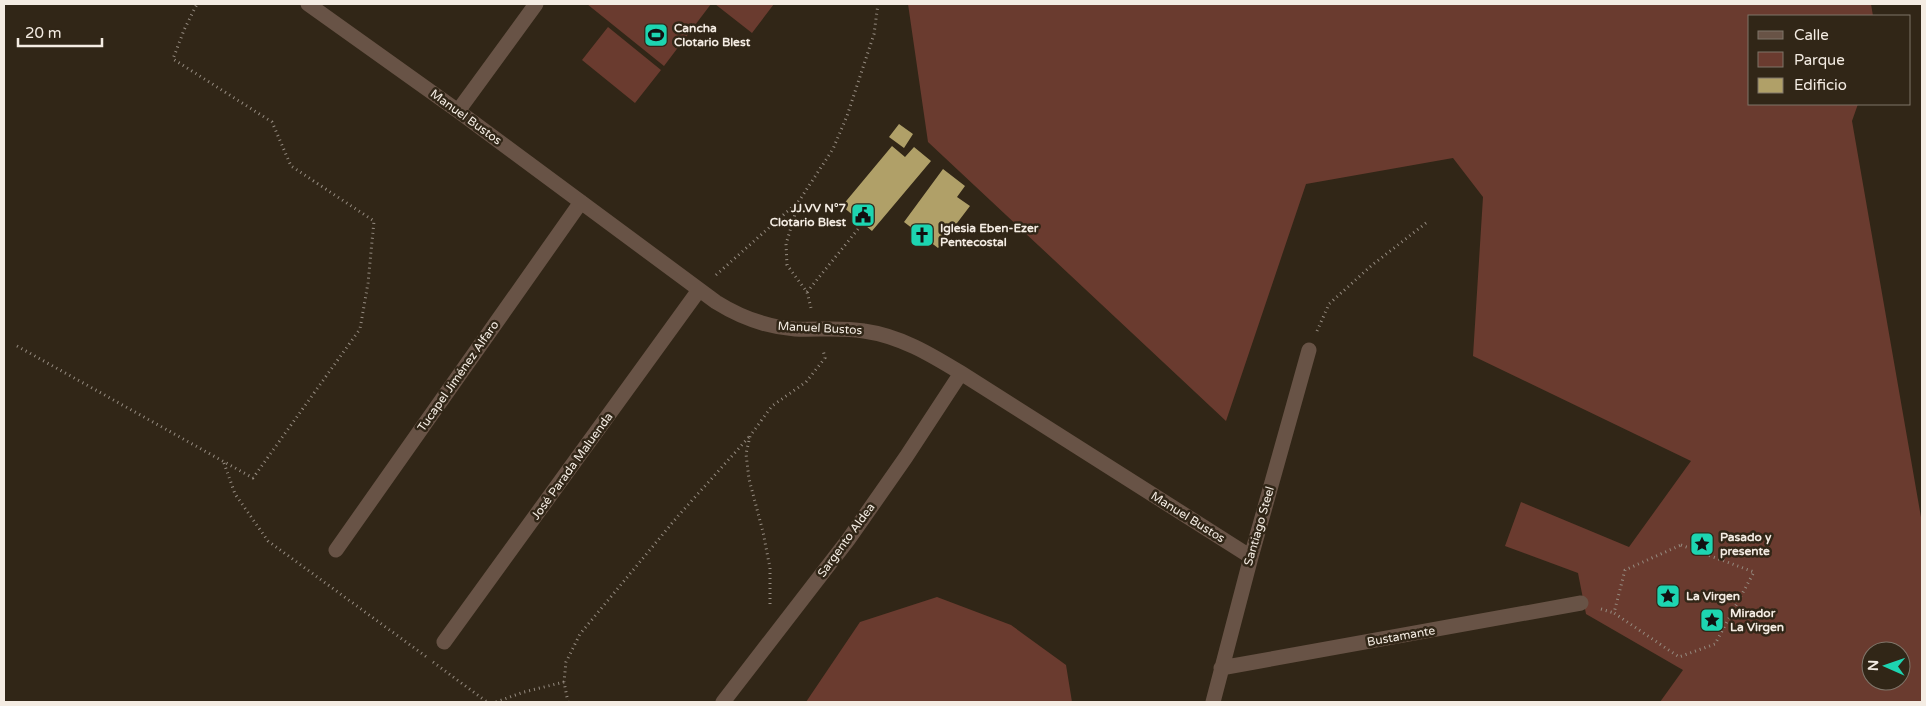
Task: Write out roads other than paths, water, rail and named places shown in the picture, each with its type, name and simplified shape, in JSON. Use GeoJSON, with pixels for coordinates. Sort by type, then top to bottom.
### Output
{"type":"FeatureCollection","features":[{"type":"Feature","properties":{"kind":"street","name":"Manuel Bustos"},"geometry":{"type":"LineString","coordinates":[[308,4],[458,111],[699,290],[733,313],[773,326],[795,329],[841,328],[889,336],[913,345],[962,373],[1251,557]]}},
{"type":"Feature","properties":{"kind":"street"},"geometry":{"type":"LineString","coordinates":[[458,111],[536,4]]}},
{"type":"Feature","properties":{"kind":"street","name":"Tucapel Jiménez Alfaro"},"geometry":{"type":"LineString","coordinates":[[336,550],[581,202]]}},
{"type":"Feature","properties":{"kind":"street","name":"José Parada Maluenda"},"geometry":{"type":"LineString","coordinates":[[444,642],[699,290]]}},
{"type":"Feature","properties":{"kind":"street","name":"Santiago Steel"},"geometry":{"type":"LineString","coordinates":[[1213,702],[1309,350]]}},
{"type":"Feature","properties":{"kind":"street","name":"Sargento Aldea"},"geometry":{"type":"LineString","coordinates":[[723,702],[848,540],[962,373]]}},
{"type":"Feature","properties":{"kind":"street","name":"Bustamante"},"geometry":{"type":"LineString","coordinates":[[1221,668],[1582,603]]}},
{"type":"Feature","properties":{"kind":"place","name":"Cancha Clotario Blest"},"geometry":{"type":"Point","coordinates":[656,35]}},
{"type":"Feature","properties":{"kind":"place","name":"JJ.VV N°7 Clotario Blest"},"geometry":{"type":"Point","coordinates":[863,215]}},
{"type":"Feature","properties":{"kind":"place","name":"Iglesia Eben-Ezer Pentecostal"},"geometry":{"type":"Point","coordinates":[922,235]}},
{"type":"Feature","properties":{"kind":"place","name":"Pasado y presente"},"geometry":{"type":"Point","coordinates":[1702,544]}},
{"type":"Feature","properties":{"kind":"place","name":"La Virgen"},"geometry":{"type":"Point","coordinates":[1668,596]}},
{"type":"Feature","properties":{"kind":"place","name":"Mirador La Virgen"},"geometry":{"type":"Point","coordinates":[1712,620]}}]}
